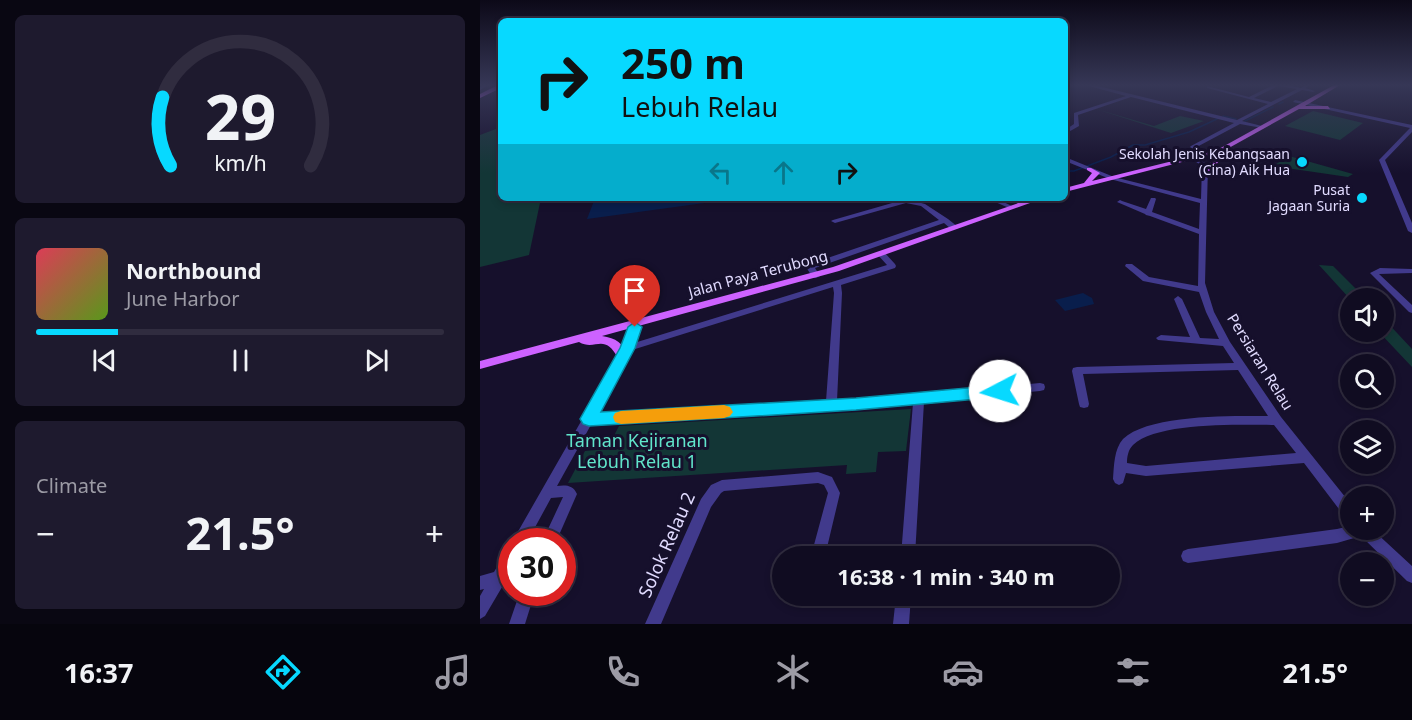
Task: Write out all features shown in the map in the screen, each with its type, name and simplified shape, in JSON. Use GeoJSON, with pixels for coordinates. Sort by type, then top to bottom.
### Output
{"type":"FeatureCollection","features":[{"type":"Feature","properties":{"kind":"main road"},"geometry":{"type":"LineString","coordinates":[[1188,156],[1212,148],[1273,114]]}},
{"type":"Feature","properties":{"kind":"main road"},"geometry":{"type":"LineString","coordinates":[[1068,189],[1226,147],[1280,114]]}},
{"type":"Feature","properties":{"kind":"main road"},"geometry":{"type":"LineString","coordinates":[[1204,172],[1226,147]]}},
{"type":"Feature","properties":{"kind":"main road"},"geometry":{"type":"LineString","coordinates":[[1085,183],[1096,174],[1088,168]]}},
{"type":"Feature","properties":{"kind":"main road","name":"Jalan Paya Terubong"},"geometry":{"type":"LineString","coordinates":[[480,365],[881,254],[1030,201]]}},
{"type":"Feature","properties":{"kind":"main road"},"geometry":{"type":"LineString","coordinates":[[543,347],[602,339],[615,343],[625,352]]}},
{"type":"Feature","properties":{"kind":"street"},"geometry":{"type":"LineString","coordinates":[[1068,130],[1077,125],[1076,114]]}},
{"type":"Feature","properties":{"kind":"street"},"geometry":{"type":"LineString","coordinates":[[1205,114],[1260,128]]}},
{"type":"Feature","properties":{"kind":"street"},"geometry":{"type":"LineString","coordinates":[[1193,147],[1253,114]]}},
{"type":"Feature","properties":{"kind":"street"},"geometry":{"type":"LineString","coordinates":[[1354,114],[1412,128],[1382,160],[1409,218],[1412,231]]}},
{"type":"Feature","properties":{"kind":"street"},"geometry":{"type":"LineString","coordinates":[[1188,156],[1204,172]]}},
{"type":"Feature","properties":{"kind":"street"},"geometry":{"type":"LineString","coordinates":[[1068,160],[1110,177],[1204,202]]}},
{"type":"Feature","properties":{"kind":"street","name":"Persiaran Relau"},"geometry":{"type":"LineString","coordinates":[[1204,172],[1203,290],[1210,312],[1226,343],[1277,420],[1304,458],[1340,501]]}},
{"type":"Feature","properties":{"kind":"street"},"geometry":{"type":"LineString","coordinates":[[1148,214],[1153,199]]}},
{"type":"Feature","properties":{"kind":"street"},"geometry":{"type":"LineString","coordinates":[[835,221],[906,201],[923,205],[954,227]]}},
{"type":"Feature","properties":{"kind":"street"},"geometry":{"type":"LineString","coordinates":[[996,201],[1011,207]]}},
{"type":"Feature","properties":{"kind":"street"},"geometry":{"type":"LineString","coordinates":[[1120,202],[1203,233]]}},
{"type":"Feature","properties":{"kind":"street","name":"Jalan Paya Terubong"},"geometry":{"type":"LineString","coordinates":[[813,271],[946,220]]}},
{"type":"Feature","properties":{"kind":"street"},"geometry":{"type":"LineString","coordinates":[[625,352],[892,266],[881,254]]}},
{"type":"Feature","properties":{"kind":"street"},"geometry":{"type":"LineString","coordinates":[[1129,266],[1146,279],[1203,290]]}},
{"type":"Feature","properties":{"kind":"street"},"geometry":{"type":"LineString","coordinates":[[1412,271],[1380,270],[1374,273],[1412,310]]}},
{"type":"Feature","properties":{"kind":"street"},"geometry":{"type":"LineString","coordinates":[[831,406],[838,293],[836,283]]}},
{"type":"Feature","properties":{"kind":"street"},"geometry":{"type":"LineString","coordinates":[[1178,299],[1197,341]]}},
{"type":"Feature","properties":{"kind":"street"},"geometry":{"type":"LineString","coordinates":[[527,528],[625,352],[636,322]]}},
{"type":"Feature","properties":{"kind":"street"},"geometry":{"type":"LineString","coordinates":[[1161,339],[1226,343]]}},
{"type":"Feature","properties":{"kind":"street"},"geometry":{"type":"LineString","coordinates":[[1084,404],[1077,371],[1241,366]]}},
{"type":"Feature","properties":{"kind":"street"},"geometry":{"type":"LineString","coordinates":[[589,419],[831,406],[1040,387]]}},
{"type":"Feature","properties":{"kind":"street"},"geometry":{"type":"LineString","coordinates":[[909,546],[919,398]]}},
{"type":"Feature","properties":{"kind":"street"},"geometry":{"type":"LineString","coordinates":[[1277,420],[1162,427],[1131,440],[1125,447],[1120,473],[1304,458]]}},
{"type":"Feature","properties":{"kind":"street","name":"Solok Relau 2"},"geometry":{"type":"LineString","coordinates":[[653,624],[706,503],[716,489],[728,484],[818,477],[828,481],[834,494],[821,546]]}},
{"type":"Feature","properties":{"kind":"street"},"geometry":{"type":"LineString","coordinates":[[547,492],[567,491],[571,494],[555,528]]}},
{"type":"Feature","properties":{"kind":"street"},"geometry":{"type":"LineString","coordinates":[[1188,556],[1340,535]]}},
{"type":"Feature","properties":{"kind":"street"},"geometry":{"type":"LineString","coordinates":[[1374,540],[1412,576]]}},
{"type":"Feature","properties":{"kind":"street"},"geometry":{"type":"LineString","coordinates":[[480,583],[498,578]]}},
{"type":"Feature","properties":{"kind":"street"},"geometry":{"type":"LineString","coordinates":[[480,610],[498,580]]}},
{"type":"Feature","properties":{"kind":"street"},"geometry":{"type":"LineString","coordinates":[[518,624],[524,606]]}},
{"type":"Feature","properties":{"kind":"street"},"geometry":{"type":"LineString","coordinates":[[901,624],[903,606]]}},
{"type":"Feature","properties":{"kind":"green space"},"geometry":{"type":"Polygon","coordinates":[[[1112,114],[1154,126],[1180,116],[1204,121],[1171,133],[1112,114]]]}},
{"type":"Feature","properties":{"kind":"green space"},"geometry":{"type":"Polygon","coordinates":[[[1307,114],[1326,114],[1363,123],[1340,140],[1285,126],[1307,114]]]}},
{"type":"Feature","properties":{"kind":"green space"},"geometry":{"type":"Polygon","coordinates":[[[498,128],[498,201],[540,201],[529,255],[480,267],[480,135],[498,128]]]}},
{"type":"Feature","properties":{"kind":"green space"},"geometry":{"type":"Polygon","coordinates":[[[1289,156],[1353,174],[1348,177],[1273,166],[1289,156]]]}},
{"type":"Feature","properties":{"kind":"green space"},"geometry":{"type":"Polygon","coordinates":[[[1319,265],[1333,266],[1355,288],[1340,288],[1319,265]]]}},
{"type":"Feature","properties":{"kind":"green space"},"geometry":{"type":"Polygon","coordinates":[[[1394,330],[1412,349],[1412,367],[1388,342],[1394,342],[1394,330]]]}},
{"type":"Feature","properties":{"kind":"green space","name":"Taman Kejiranan Lebuh Relau 1"},"geometry":{"type":"Polygon","coordinates":[[[911,409],[906,451],[878,452],[876,472],[846,474],[847,465],[568,483],[585,451],[607,449],[619,426],[911,409]]]}},
{"type":"Feature","properties":{"kind":"water"},"geometry":{"type":"Polygon","coordinates":[[[594,201],[719,201],[587,219],[594,201]]]}},
{"type":"Feature","properties":{"kind":"water"},"geometry":{"type":"Polygon","coordinates":[[[1083,293],[1092,298],[1094,304],[1065,311],[1055,300],[1083,293]]]}},
{"type":"Feature","properties":{"kind":"waterway"},"geometry":{"type":"LineString","coordinates":[[1245,121],[1259,114]]}},
{"type":"Feature","properties":{"kind":"waterway"},"geometry":{"type":"LineString","coordinates":[[1223,116],[1236,119]]}},
{"type":"Feature","properties":{"kind":"waterway"},"geometry":{"type":"LineString","coordinates":[[1068,171],[1074,171],[1111,157],[1133,145],[1145,145],[1189,132],[1217,119]]}},
{"type":"Feature","properties":{"kind":"slow traffic"},"geometry":{"type":"LineString","coordinates":[[621,417],[724,412]]}},
{"type":"Feature","properties":{"kind":"place","name":"Sekolah Jenis Kebangsaan (Cina) Aik Hua"},"geometry":{"type":"Point","coordinates":[1302,162]}},
{"type":"Feature","properties":{"kind":"place","name":"Pusat Jagaan Suria"},"geometry":{"type":"Point","coordinates":[1362,198]}},
{"type":"Feature","properties":{"kind":"route"},"geometry":{"type":"LineString","coordinates":[[635,327],[628,348],[589,419],[856,404],[1000,391]]}}]}
